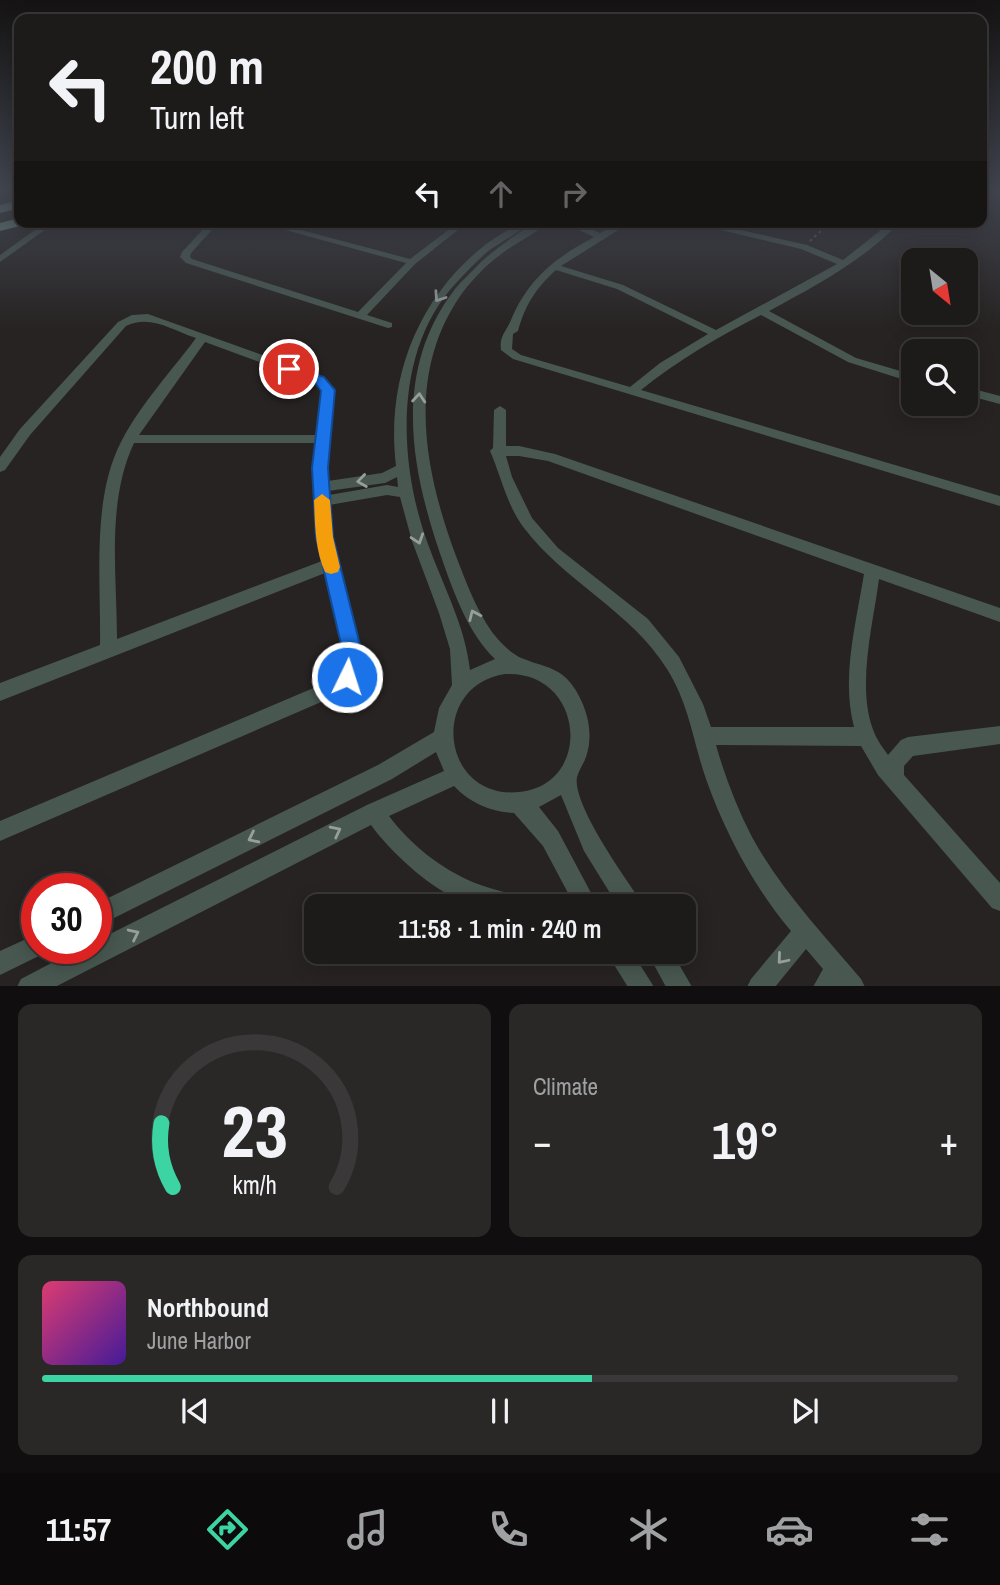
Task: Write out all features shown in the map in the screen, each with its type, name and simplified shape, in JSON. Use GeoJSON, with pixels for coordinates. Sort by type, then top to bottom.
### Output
{"type":"FeatureCollection","features":[{"type":"Feature","properties":{"kind":"street"},"geometry":{"type":"LineString","coordinates":[[0,259],[31,237]]}},
{"type":"Feature","properties":{"kind":"street"},"geometry":{"type":"LineString","coordinates":[[201,237],[187,251],[185,257],[188,261],[388,325]]}},
{"type":"Feature","properties":{"kind":"street"},"geometry":{"type":"LineString","coordinates":[[317,237],[412,262]]}},
{"type":"Feature","properties":{"kind":"street"},"geometry":{"type":"LineString","coordinates":[[360,316],[412,262],[444,237]]}},
{"type":"Feature","properties":{"kind":"street"},"geometry":{"type":"LineString","coordinates":[[461,688],[457,637],[426,562],[406,493],[401,469],[399,404],[406,366],[422,325],[441,293],[465,265],[502,237]]}},
{"type":"Feature","properties":{"kind":"street"},"geometry":{"type":"LineString","coordinates":[[518,666],[498,653],[483,635],[447,553],[425,484],[417,409],[421,376],[429,348],[453,298],[489,258],[521,237]]}},
{"type":"Feature","properties":{"kind":"street"},"geometry":{"type":"LineString","coordinates":[[599,237],[555,267],[529,295],[507,334],[508,349],[517,357],[538,361],[1000,501]]}},
{"type":"Feature","properties":{"kind":"street"},"geometry":{"type":"LineString","coordinates":[[759,237],[804,247],[844,264]]}},
{"type":"Feature","properties":{"kind":"street"},"geometry":{"type":"LineString","coordinates":[[633,390],[668,362],[715,333],[844,264],[881,237]]}},
{"type":"Feature","properties":{"kind":"street"},"geometry":{"type":"LineString","coordinates":[[555,267],[620,287],[715,333]]}},
{"type":"Feature","properties":{"kind":"street"},"geometry":{"type":"LineString","coordinates":[[760,310],[852,360],[901,375]]}},
{"type":"Feature","properties":{"kind":"street"},"geometry":{"type":"LineString","coordinates":[[0,467],[25,432],[124,322],[145,316],[323,383],[329,394],[322,439],[324,537],[354,657],[351,671],[342,683],[0,831]]}},
{"type":"Feature","properties":{"kind":"street"},"geometry":{"type":"LineString","coordinates":[[109,650],[111,496],[116,471],[130,439],[203,337]]}},
{"type":"Feature","properties":{"kind":"street"},"geometry":{"type":"LineString","coordinates":[[978,394],[1000,400]]}},
{"type":"Feature","properties":{"kind":"street"},"geometry":{"type":"LineString","coordinates":[[500,410],[497,451],[505,477],[532,530],[553,552],[625,607],[658,642],[686,685],[697,710],[724,800],[745,845],[838,981]]}},
{"type":"Feature","properties":{"kind":"street"},"geometry":{"type":"LineString","coordinates":[[130,439],[322,439]]}},
{"type":"Feature","properties":{"kind":"street"},"geometry":{"type":"LineString","coordinates":[[497,451],[519,451],[551,457],[1000,615]]}},
{"type":"Feature","properties":{"kind":"street"},"geometry":{"type":"LineString","coordinates":[[322,494],[384,478],[401,469]]}},
{"type":"Feature","properties":{"kind":"street"},"geometry":{"type":"LineString","coordinates":[[322,494],[387,490],[406,493]]}},
{"type":"Feature","properties":{"kind":"street"},"geometry":{"type":"LineString","coordinates":[[0,692],[331,564]]}},
{"type":"Feature","properties":{"kind":"street"},"geometry":{"type":"LineString","coordinates":[[872,570],[857,677],[859,712],[866,737],[894,778],[1000,900]]}},
{"type":"Feature","properties":{"kind":"street"},"geometry":{"type":"LineString","coordinates":[[505,665],[518,666],[542,672],[562,688],[576,710],[580,736],[579,750],[568,775],[547,794],[519,803],[491,800],[472,790],[457,775],[450,763],[443,737],[447,710],[461,688],[481,672],[505,665]]}},
{"type":"Feature","properties":{"kind":"street"},"geometry":{"type":"LineString","coordinates":[[894,778],[895,762],[908,747],[1000,735]]}},
{"type":"Feature","properties":{"kind":"street"},"geometry":{"type":"LineString","coordinates":[[705,736],[866,737]]}},
{"type":"Feature","properties":{"kind":"street"},"geometry":{"type":"LineString","coordinates":[[112,908],[385,772],[443,737]]}},
{"type":"Feature","properties":{"kind":"street"},"geometry":{"type":"LineString","coordinates":[[29,986],[374,812],[457,775]]}},
{"type":"Feature","properties":{"kind":"street"},"geometry":{"type":"LineString","coordinates":[[568,775],[569,792],[582,826],[624,894]]}},
{"type":"Feature","properties":{"kind":"street"},"geometry":{"type":"LineString","coordinates":[[519,803],[552,838],[581,894]]}},
{"type":"Feature","properties":{"kind":"street"},"geometry":{"type":"LineString","coordinates":[[374,812],[396,841],[427,869],[471,894]]}},
{"type":"Feature","properties":{"kind":"street"},"geometry":{"type":"LineString","coordinates":[[759,986],[805,932]]}},
{"type":"Feature","properties":{"kind":"street"},"geometry":{"type":"LineString","coordinates":[[0,963],[21,953]]}},
{"type":"Feature","properties":{"kind":"street"},"geometry":{"type":"LineString","coordinates":[[626,964],[642,986]]}},
{"type":"Feature","properties":{"kind":"street"},"geometry":{"type":"LineString","coordinates":[[666,964],[680,986]]}},
{"type":"Feature","properties":{"kind":"path"},"geometry":{"type":"LineString","coordinates":[[804,247],[815,237]]}},
{"type":"Feature","properties":{"kind":"slow traffic"},"geometry":{"type":"LineString","coordinates":[[322,500],[324,537],[331,567]]}},
{"type":"Feature","properties":{"kind":"route"},"geometry":{"type":"LineString","coordinates":[[289,369],[320,380],[329,394],[320,468],[324,537],[354,657],[347,677]]}}]}
